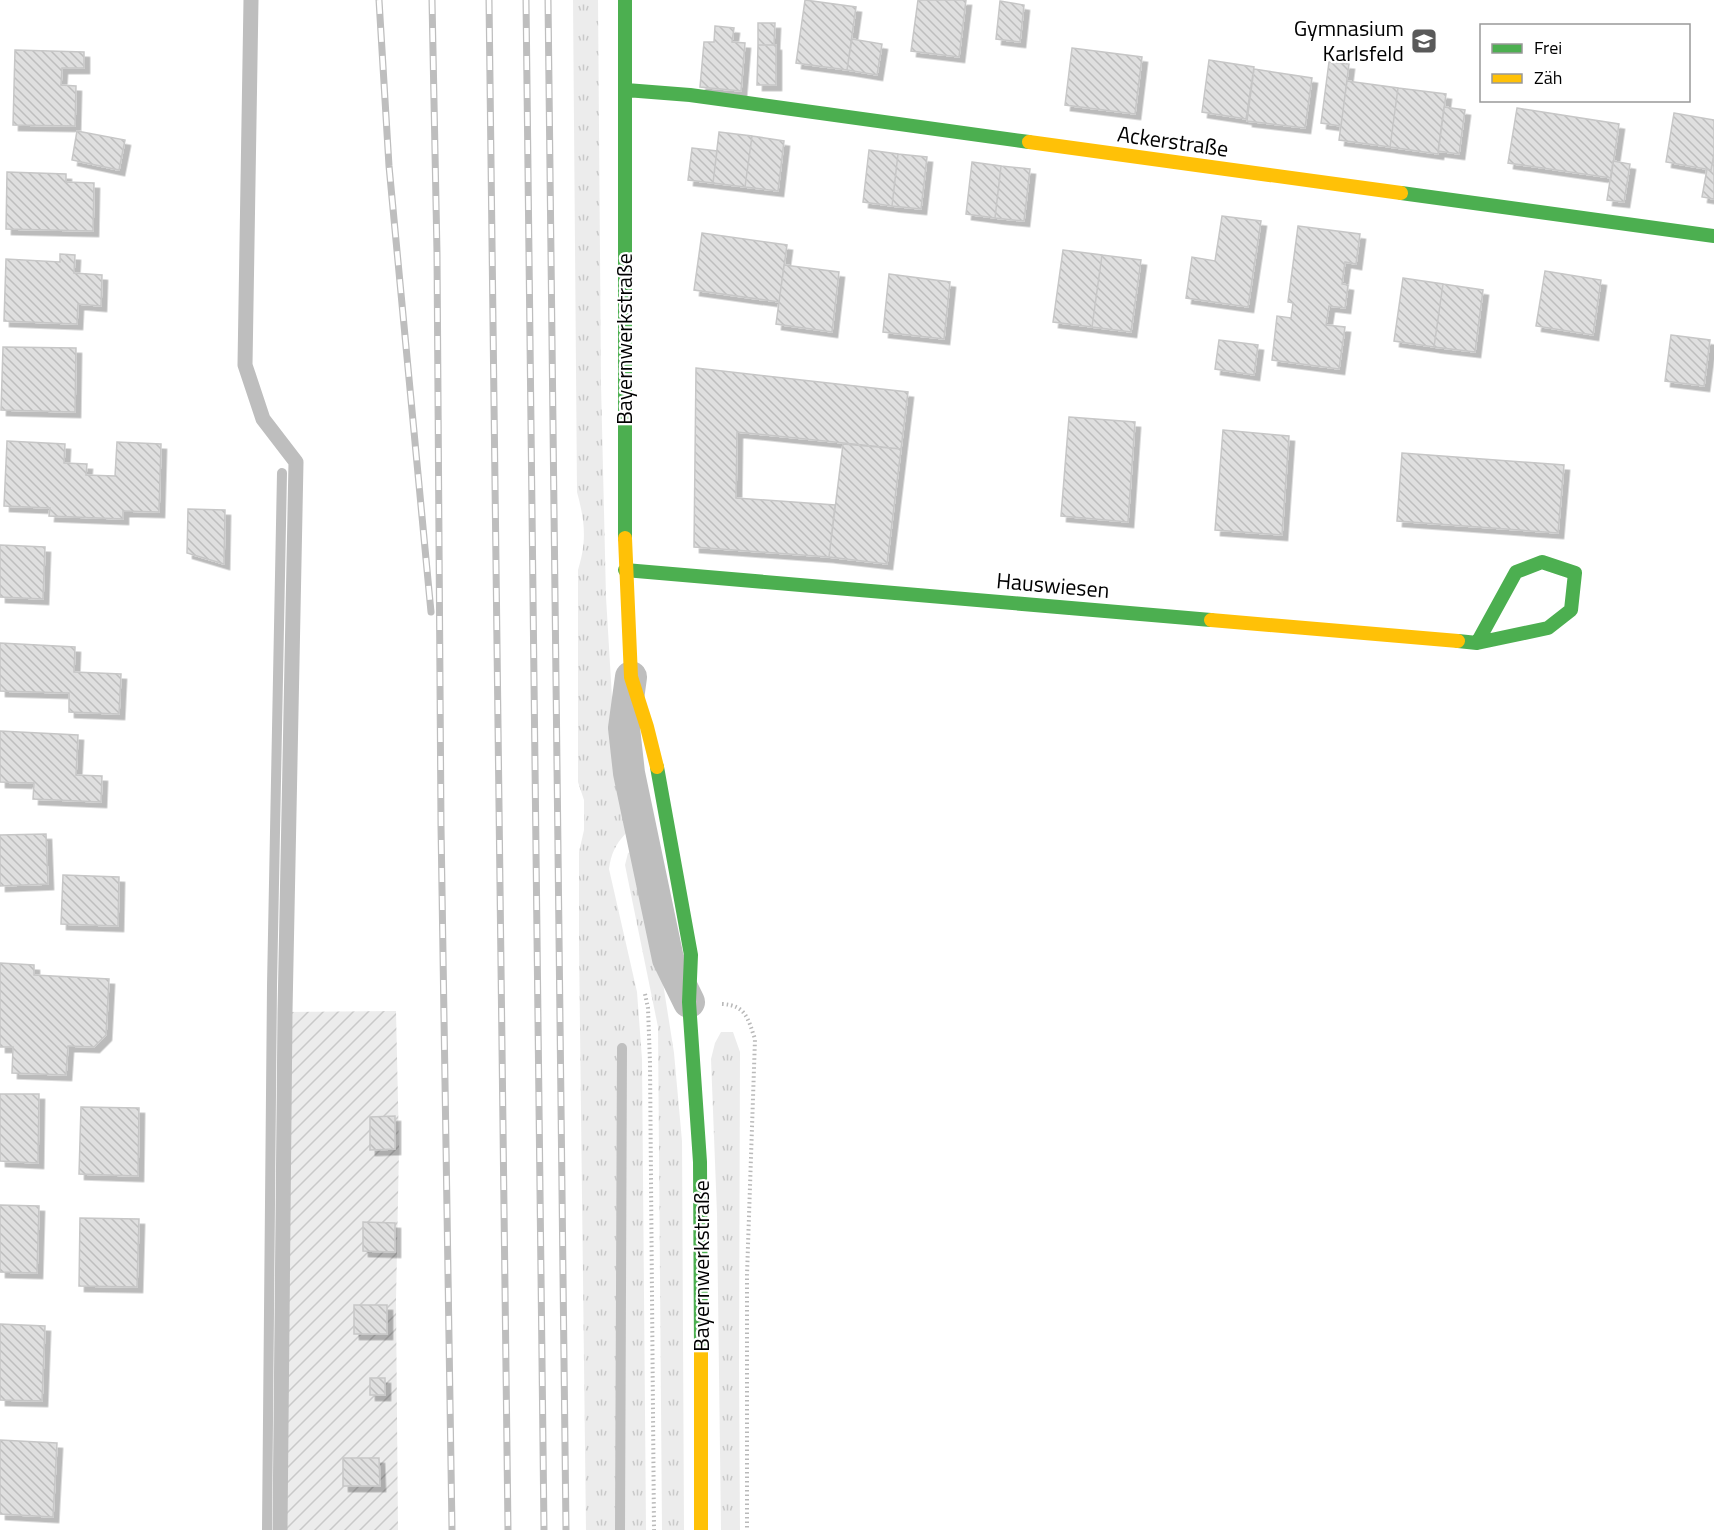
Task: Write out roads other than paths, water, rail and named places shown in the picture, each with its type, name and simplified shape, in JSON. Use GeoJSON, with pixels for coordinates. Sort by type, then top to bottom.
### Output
{"type":"FeatureCollection","features":[{"type":"Feature","properties":{"kind":"street","name":"Bayernwerkstraße"},"geometry":{"type":"LineString","coordinates":[[625,0],[624,472],[625,570],[631,677],[624,728],[629,773],[668,959],[689,1002],[700,1162],[701,1530]]}},
{"type":"Feature","properties":{"kind":"street","name":"Ackerstraße"},"geometry":{"type":"LineString","coordinates":[[626,90],[701,97],[1714,236]]}},
{"type":"Feature","properties":{"kind":"street","name":"Hauswiesen"},"geometry":{"type":"LineString","coordinates":[[625,570],[1477,643],[1548,628],[1571,610],[1575,573],[1542,562],[1516,572],[1477,643]]}},
{"type":"Feature","properties":{"kind":"lane"},"geometry":{"type":"LineString","coordinates":[[251,0],[245,365],[263,419],[296,462],[285,1000],[280,1530]]}},
{"type":"Feature","properties":{"kind":"waterway"},"geometry":{"type":"LineString","coordinates":[[267,1530],[272,986],[282,473]]}},
{"type":"Feature","properties":{"kind":"waterway"},"geometry":{"type":"LineString","coordinates":[[620,1530],[622,1048]]}},
{"type":"Feature","properties":{"kind":"railway"},"geometry":{"type":"LineString","coordinates":[[379,0],[389,166],[431,612]]}},
{"type":"Feature","properties":{"kind":"railway"},"geometry":{"type":"LineString","coordinates":[[432,0],[452,1530]]}},
{"type":"Feature","properties":{"kind":"railway"},"geometry":{"type":"LineString","coordinates":[[489,0],[508,1530]]}},
{"type":"Feature","properties":{"kind":"railway"},"geometry":{"type":"LineString","coordinates":[[526,0],[544,1530]]}},
{"type":"Feature","properties":{"kind":"railway"},"geometry":{"type":"LineString","coordinates":[[548,0],[566,1530]]}},
{"type":"Feature","properties":{"kind":"place","name":"Gymnasium Karlsfeld"},"geometry":{"type":"Point","coordinates":[1424,41]}}]}
